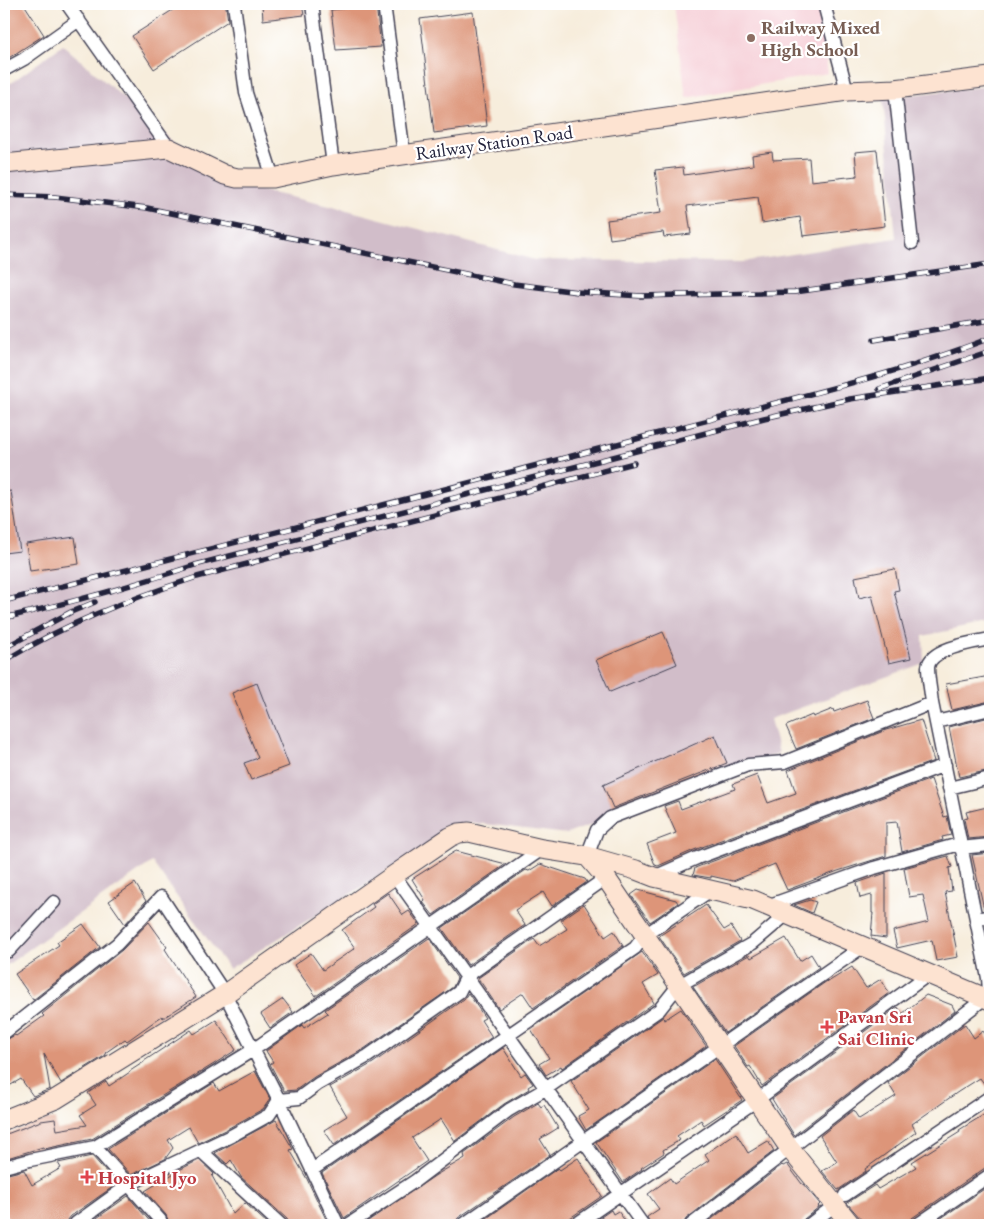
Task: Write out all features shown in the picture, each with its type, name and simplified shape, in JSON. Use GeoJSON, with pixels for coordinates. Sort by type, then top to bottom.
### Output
{"type":"FeatureCollection","features":[{"type":"Feature","properties":{"kind":"street"},"geometry":{"type":"LineString","coordinates":[[4,164],[169,148],[67,4]]}},
{"type":"Feature","properties":{"kind":"street"},"geometry":{"type":"LineString","coordinates":[[234,4],[246,93],[274,178]]}},
{"type":"Feature","properties":{"kind":"street"},"geometry":{"type":"LineString","coordinates":[[312,4],[333,165]]}},
{"type":"Feature","properties":{"kind":"street"},"geometry":{"type":"LineString","coordinates":[[384,4],[404,154]]}},
{"type":"Feature","properties":{"kind":"street"},"geometry":{"type":"LineString","coordinates":[[824,4],[847,91]]}},
{"type":"Feature","properties":{"kind":"street"},"geometry":{"type":"LineString","coordinates":[[4,70],[24,59],[79,20]]}},
{"type":"Feature","properties":{"kind":"street","name":"Railway Station Road"},"geometry":{"type":"LineString","coordinates":[[169,148],[225,175],[247,179],[274,178],[333,165],[404,154],[847,91],[895,89],[990,77]]}},
{"type":"Feature","properties":{"kind":"street"},"geometry":{"type":"LineString","coordinates":[[895,89],[912,243]]}},
{"type":"Feature","properties":{"kind":"street"},"geometry":{"type":"LineString","coordinates":[[988,999],[989,978],[960,846],[932,703],[928,667],[930,661],[938,654],[950,648],[990,639]]}},
{"type":"Feature","properties":{"kind":"street"},"geometry":{"type":"LineString","coordinates":[[587,856],[596,830],[610,818],[748,765],[785,762],[932,703]]}},
{"type":"Feature","properties":{"kind":"street"},"geometry":{"type":"LineString","coordinates":[[936,722],[990,709]]}},
{"type":"Feature","properties":{"kind":"street"},"geometry":{"type":"LineString","coordinates":[[654,877],[697,858],[945,765]]}},
{"type":"Feature","properties":{"kind":"street"},"geometry":{"type":"LineString","coordinates":[[949,788],[990,778]]}},
{"type":"Feature","properties":{"kind":"street"},"geometry":{"type":"LineString","coordinates":[[4,1120],[56,1099],[225,994],[394,875],[450,837],[459,833],[469,832],[542,849],[587,856],[654,877],[753,900],[988,999]]}},
{"type":"Feature","properties":{"kind":"street"},"geometry":{"type":"LineString","coordinates":[[768,906],[874,868],[960,846],[990,845]]}},
{"type":"Feature","properties":{"kind":"street"},"geometry":{"type":"LineString","coordinates":[[4,1167],[95,1147],[253,1050],[542,849]]}},
{"type":"Feature","properties":{"kind":"street"},"geometry":{"type":"LineString","coordinates":[[587,856],[606,878],[790,1149],[840,1200],[851,1225]]}},
{"type":"Feature","properties":{"kind":"street"},"geometry":{"type":"LineString","coordinates":[[394,875],[644,1225]]}},
{"type":"Feature","properties":{"kind":"street"},"geometry":{"type":"LineString","coordinates":[[279,1100],[299,1098],[318,1084],[368,1056],[459,992],[466,976],[606,878]]}},
{"type":"Feature","properties":{"kind":"street"},"geometry":{"type":"LineString","coordinates":[[312,1170],[634,948],[645,935],[711,890]]}},
{"type":"Feature","properties":{"kind":"street"},"geometry":{"type":"LineString","coordinates":[[4,1033],[116,944],[162,897],[225,994],[279,1100],[338,1225]]}},
{"type":"Feature","properties":{"kind":"street"},"geometry":{"type":"LineString","coordinates":[[4,949],[10,951],[54,902]]}},
{"type":"Feature","properties":{"kind":"street"},"geometry":{"type":"LineString","coordinates":[[348,1225],[415,1181],[509,1110],[547,1088],[659,1010],[678,986],[753,943],[787,914]]}},
{"type":"Feature","properties":{"kind":"street"},"geometry":{"type":"LineString","coordinates":[[976,919],[990,916]]}},
{"type":"Feature","properties":{"kind":"street"},"geometry":{"type":"LineString","coordinates":[[463,1225],[862,947]]}},
{"type":"Feature","properties":{"kind":"street"},"geometry":{"type":"LineString","coordinates":[[575,1225],[757,1100],[929,974]]}},
{"type":"Feature","properties":{"kind":"street"},"geometry":{"type":"LineString","coordinates":[[691,1225],[988,999]]}},
{"type":"Feature","properties":{"kind":"street"},"geometry":{"type":"LineString","coordinates":[[809,1225],[840,1200],[990,1097]]}},
{"type":"Feature","properties":{"kind":"street"},"geometry":{"type":"LineString","coordinates":[[76,1223],[130,1184],[232,1136],[269,1115],[279,1100]]}},
{"type":"Feature","properties":{"kind":"street"},"geometry":{"type":"LineString","coordinates":[[95,1147],[130,1184],[162,1225]]}},
{"type":"Feature","properties":{"kind":"street"},"geometry":{"type":"LineString","coordinates":[[201,1151],[282,1225]]}},
{"type":"Feature","properties":{"kind":"street"},"geometry":{"type":"LineString","coordinates":[[916,1225],[990,1175]]}},
{"type":"Feature","properties":{"kind":"shaded area","name":"Railway Mixed High School"},"geometry":{"type":"Polygon","coordinates":[[[674,4],[818,4],[828,73],[686,98],[674,4]]]}},
{"type":"Feature","properties":{"kind":"shaded area"},"geometry":{"type":"Polygon","coordinates":[[[63,45],[219,181],[347,210],[535,260],[742,262],[896,238],[883,98],[990,86],[990,622],[923,636],[924,663],[770,719],[779,753],[567,834],[467,822],[229,969],[152,862],[4,967],[4,88],[63,45]]]}},
{"type":"Feature","properties":{"kind":"building"},"geometry":{"type":"Polygon","coordinates":[[[11,4],[24,4],[44,35],[4,61],[4,8],[11,4]]]}},
{"type":"Feature","properties":{"kind":"building"},"geometry":{"type":"Polygon","coordinates":[[[182,4],[224,4],[228,21],[154,69],[132,36],[182,4]]]}},
{"type":"Feature","properties":{"kind":"building"},"geometry":{"type":"Polygon","coordinates":[[[262,4],[302,4],[304,15],[263,20],[262,4]]]}},
{"type":"Feature","properties":{"kind":"building"},"geometry":{"type":"Polygon","coordinates":[[[376,5],[381,47],[336,50],[331,10],[376,5]]]}},
{"type":"Feature","properties":{"kind":"building"},"geometry":{"type":"Polygon","coordinates":[[[473,12],[487,126],[434,133],[420,19],[473,12]]]}},
{"type":"Feature","properties":{"kind":"building"},"geometry":{"type":"Polygon","coordinates":[[[877,150],[885,226],[803,236],[800,217],[762,223],[758,197],[687,206],[691,234],[664,237],[663,232],[610,239],[607,220],[661,213],[655,170],[683,167],[684,175],[753,165],[752,155],[772,152],[773,160],[809,158],[811,181],[857,176],[855,152],[877,150]]]}},
{"type":"Feature","properties":{"kind":"building"},"geometry":{"type":"Polygon","coordinates":[[[11,491],[20,551],[4,553],[4,492],[11,491]]]}},
{"type":"Feature","properties":{"kind":"building"},"geometry":{"type":"Polygon","coordinates":[[[75,537],[79,564],[30,571],[26,544],[75,537]]]}},
{"type":"Feature","properties":{"kind":"building"},"geometry":{"type":"Polygon","coordinates":[[[895,569],[899,590],[894,591],[911,658],[889,663],[872,595],[859,598],[855,577],[895,569]]]}},
{"type":"Feature","properties":{"kind":"building"},"geometry":{"type":"Polygon","coordinates":[[[663,632],[677,664],[610,692],[596,660],[663,632]]]}},
{"type":"Feature","properties":{"kind":"building"},"geometry":{"type":"Polygon","coordinates":[[[990,676],[990,701],[952,710],[946,684],[990,676]]]}},
{"type":"Feature","properties":{"kind":"building"},"geometry":{"type":"Polygon","coordinates":[[[257,683],[289,766],[251,780],[244,763],[258,758],[232,693],[257,683]]]}},
{"type":"Feature","properties":{"kind":"building"},"geometry":{"type":"Polygon","coordinates":[[[867,700],[874,718],[796,749],[786,726],[812,715],[813,717],[833,709],[834,712],[867,700]]]}},
{"type":"Feature","properties":{"kind":"building"},"geometry":{"type":"Polygon","coordinates":[[[990,717],[990,770],[959,777],[949,727],[990,717]]]}},
{"type":"Feature","properties":{"kind":"building"},"geometry":{"type":"Polygon","coordinates":[[[921,720],[934,761],[694,850],[658,866],[655,865],[647,844],[676,833],[664,806],[678,801],[681,809],[735,789],[733,784],[757,775],[768,803],[796,793],[788,770],[886,730],[921,720]]]}},
{"type":"Feature","properties":{"kind":"building"},"geometry":{"type":"Polygon","coordinates":[[[715,735],[727,763],[613,808],[603,785],[715,735]]]}},
{"type":"Feature","properties":{"kind":"building"},"geometry":{"type":"Polygon","coordinates":[[[931,779],[944,817],[947,816],[951,835],[942,837],[943,840],[902,852],[897,822],[886,823],[886,856],[787,890],[775,864],[733,881],[711,876],[711,878],[693,875],[695,868],[931,779]]]}},
{"type":"Feature","properties":{"kind":"building"},"geometry":{"type":"Polygon","coordinates":[[[987,807],[990,819],[990,837],[968,839],[964,819],[968,818],[966,812],[987,807]]]}},
{"type":"Feature","properties":{"kind":"building"},"geometry":{"type":"Polygon","coordinates":[[[456,851],[506,864],[433,915],[423,902],[425,900],[412,879],[456,851]]]}},
{"type":"Feature","properties":{"kind":"building"},"geometry":{"type":"Polygon","coordinates":[[[990,853],[990,908],[984,909],[972,855],[990,853]]]}},
{"type":"Feature","properties":{"kind":"building"},"geometry":{"type":"Polygon","coordinates":[[[948,856],[952,867],[949,868],[952,891],[945,892],[958,957],[936,961],[932,940],[897,948],[893,931],[929,922],[923,895],[909,897],[904,868],[948,856]]]}},
{"type":"Feature","properties":{"kind":"building"},"geometry":{"type":"Polygon","coordinates":[[[540,864],[585,879],[587,882],[552,906],[543,892],[515,910],[525,925],[468,965],[442,928],[526,870],[529,871],[540,864]]]}},
{"type":"Feature","properties":{"kind":"building"},"geometry":{"type":"Polygon","coordinates":[[[886,873],[886,938],[871,936],[872,895],[860,898],[857,883],[886,873]]]}},
{"type":"Feature","properties":{"kind":"building"},"geometry":{"type":"Polygon","coordinates":[[[135,883],[146,901],[125,924],[109,901],[135,883]]]}},
{"type":"Feature","properties":{"kind":"building"},"geometry":{"type":"Polygon","coordinates":[[[638,890],[676,900],[678,903],[650,922],[631,895],[638,890]]]}},
{"type":"Feature","properties":{"kind":"building"},"geometry":{"type":"Polygon","coordinates":[[[388,893],[403,915],[409,911],[419,924],[316,996],[294,965],[311,953],[323,970],[355,948],[342,930],[374,907],[372,904],[388,893]]]}},
{"type":"Feature","properties":{"kind":"building"},"geometry":{"type":"Polygon","coordinates":[[[810,900],[816,902],[812,913],[794,905],[810,900]]]}},
{"type":"Feature","properties":{"kind":"building"},"geometry":{"type":"Polygon","coordinates":[[[584,904],[605,937],[614,931],[623,946],[533,1008],[523,993],[499,1009],[478,978],[534,939],[539,946],[567,929],[561,920],[584,904]]]}},
{"type":"Feature","properties":{"kind":"building"},"geometry":{"type":"Polygon","coordinates":[[[706,905],[724,930],[731,926],[740,941],[684,973],[659,936],[706,905]]]}},
{"type":"Feature","properties":{"kind":"building"},"geometry":{"type":"Polygon","coordinates":[[[149,922],[167,947],[165,949],[196,997],[163,1018],[162,1016],[127,1041],[125,1039],[105,1053],[106,1055],[61,1083],[44,1054],[50,1089],[33,1096],[21,1079],[4,1089],[4,1041],[16,1036],[44,1016],[42,1014],[122,950],[149,922]]]}},
{"type":"Feature","properties":{"kind":"building"},"geometry":{"type":"Polygon","coordinates":[[[83,924],[100,947],[33,1000],[15,974],[59,945],[57,942],[83,924]]]}},
{"type":"Feature","properties":{"kind":"building"},"geometry":{"type":"Polygon","coordinates":[[[429,938],[457,978],[453,987],[364,1049],[314,1077],[296,1090],[284,1091],[270,1064],[273,1062],[266,1051],[302,1025],[304,1028],[328,1013],[325,1010],[429,938]]]}},
{"type":"Feature","properties":{"kind":"building"},"geometry":{"type":"Polygon","coordinates":[[[786,938],[800,961],[811,954],[819,967],[725,1033],[693,987],[749,955],[751,958],[786,938]]]}},
{"type":"Feature","properties":{"kind":"building"},"geometry":{"type":"Polygon","coordinates":[[[642,952],[658,975],[643,984],[654,1003],[562,1068],[561,1066],[546,1075],[539,1064],[549,1058],[531,1029],[642,952]]]}},
{"type":"Feature","properties":{"kind":"building"},"geometry":{"type":"Polygon","coordinates":[[[852,967],[866,988],[881,979],[889,993],[762,1086],[750,1066],[748,1067],[734,1046],[827,981],[852,967]]]}},
{"type":"Feature","properties":{"kind":"building"},"geometry":{"type":"Polygon","coordinates":[[[468,993],[485,1018],[481,1020],[492,1037],[334,1145],[324,1130],[347,1116],[330,1087],[373,1063],[464,999],[468,993]]]}},
{"type":"Feature","properties":{"kind":"building"},"geometry":{"type":"Polygon","coordinates":[[[926,995],[952,1005],[955,1011],[794,1135],[772,1099],[898,1007],[902,1014],[926,995]]]}},
{"type":"Feature","properties":{"kind":"building"},"geometry":{"type":"Polygon","coordinates":[[[283,999],[293,1012],[270,1028],[261,1014],[283,999]]]}},
{"type":"Feature","properties":{"kind":"building"},"geometry":{"type":"Polygon","coordinates":[[[681,1009],[706,1046],[586,1130],[578,1116],[589,1110],[571,1081],[663,1017],[664,1020],[681,1009]]]}},
{"type":"Feature","properties":{"kind":"building"},"geometry":{"type":"Polygon","coordinates":[[[216,1020],[236,1050],[92,1139],[44,1149],[43,1147],[4,1159],[4,1135],[41,1121],[55,1119],[57,1130],[87,1125],[80,1115],[96,1105],[88,1093],[106,1081],[109,1086],[191,1030],[194,1034],[216,1020]]]}},
{"type":"Feature","properties":{"kind":"building"},"geometry":{"type":"Polygon","coordinates":[[[965,1024],[974,1038],[983,1031],[990,1041],[990,1089],[980,1078],[958,1092],[912,1124],[916,1132],[838,1190],[822,1171],[837,1162],[820,1136],[853,1110],[859,1119],[896,1096],[888,1083],[965,1024]]]}},
{"type":"Feature","properties":{"kind":"building"},"geometry":{"type":"Polygon","coordinates":[[[503,1048],[521,1076],[525,1073],[533,1084],[528,1087],[529,1089],[504,1104],[455,1141],[441,1119],[412,1138],[427,1161],[344,1218],[322,1173],[503,1048]]]}},
{"type":"Feature","properties":{"kind":"building"},"geometry":{"type":"Polygon","coordinates":[[[715,1059],[742,1100],[704,1125],[701,1120],[677,1136],[680,1140],[663,1150],[664,1153],[623,1182],[596,1142],[715,1059]]]}},
{"type":"Feature","properties":{"kind":"building"},"geometry":{"type":"Polygon","coordinates":[[[255,1071],[270,1099],[263,1109],[227,1129],[198,1143],[189,1127],[168,1140],[173,1148],[165,1159],[131,1175],[108,1149],[214,1083],[219,1091],[255,1071]]]}},
{"type":"Feature","properties":{"kind":"building"},"geometry":{"type":"Polygon","coordinates":[[[538,1103],[541,1107],[544,1105],[558,1128],[540,1139],[550,1155],[458,1218],[455,1225],[362,1225],[436,1175],[465,1158],[464,1154],[514,1117],[538,1103]]]}},
{"type":"Feature","properties":{"kind":"building"},"geometry":{"type":"Polygon","coordinates":[[[990,1111],[990,1167],[985,1168],[912,1218],[909,1225],[862,1225],[860,1218],[847,1203],[875,1185],[878,1189],[916,1167],[912,1162],[990,1111]]]}},
{"type":"Feature","properties":{"kind":"building"},"geometry":{"type":"Polygon","coordinates":[[[276,1120],[293,1149],[290,1150],[307,1179],[326,1219],[316,1225],[289,1225],[287,1219],[241,1177],[231,1160],[227,1164],[215,1153],[276,1120]]]}},
{"type":"Feature","properties":{"kind":"building"},"geometry":{"type":"Polygon","coordinates":[[[736,1133],[748,1153],[768,1141],[774,1151],[686,1219],[683,1225],[651,1225],[647,1217],[659,1209],[648,1194],[670,1178],[674,1184],[709,1160],[705,1154],[736,1133]]]}},
{"type":"Feature","properties":{"kind":"building"},"geometry":{"type":"Polygon","coordinates":[[[92,1156],[117,1184],[71,1216],[68,1220],[68,1225],[11,1225],[4,1210],[4,1175],[24,1170],[32,1185],[61,1168],[58,1163],[92,1156]]]}},
{"type":"Feature","properties":{"kind":"building"},"geometry":{"type":"Polygon","coordinates":[[[578,1158],[602,1196],[570,1218],[567,1225],[477,1225],[558,1168],[560,1170],[578,1158]]]}},
{"type":"Feature","properties":{"kind":"building"},"geometry":{"type":"Polygon","coordinates":[[[199,1160],[214,1174],[212,1176],[233,1214],[245,1203],[269,1225],[170,1225],[166,1215],[145,1191],[199,1160]]]}},
{"type":"Feature","properties":{"kind":"building"},"geometry":{"type":"Polygon","coordinates":[[[787,1164],[820,1204],[801,1224],[704,1225],[782,1165],[787,1164]]]}},
{"type":"Feature","properties":{"kind":"building"},"geometry":{"type":"Polygon","coordinates":[[[990,1185],[990,1225],[931,1225],[990,1185]]]}},
{"type":"Feature","properties":{"kind":"building"},"geometry":{"type":"Polygon","coordinates":[[[128,1196],[153,1225],[87,1225],[128,1196]]]}},
{"type":"Feature","properties":{"kind":"building"},"geometry":{"type":"Polygon","coordinates":[[[611,1210],[613,1214],[618,1211],[628,1225],[597,1225],[600,1223],[598,1219],[611,1210]]]}},
{"type":"Feature","properties":{"kind":"railway"},"geometry":{"type":"LineString","coordinates":[[4,195],[55,197],[147,208],[514,284],[578,292],[641,296],[795,292],[990,264]]}},
{"type":"Feature","properties":{"kind":"railway"},"geometry":{"type":"LineString","coordinates":[[874,340],[990,320]]}},
{"type":"Feature","properties":{"kind":"railway"},"geometry":{"type":"LineString","coordinates":[[4,601],[824,391],[949,353],[990,338]]}},
{"type":"Feature","properties":{"kind":"railway"},"geometry":{"type":"LineString","coordinates":[[879,389],[990,351]]}},
{"type":"Feature","properties":{"kind":"railway"},"geometry":{"type":"LineString","coordinates":[[4,618],[100,594],[195,565],[764,418],[850,399],[990,378]]}},
{"type":"Feature","properties":{"kind":"railway"},"geometry":{"type":"LineString","coordinates":[[4,661],[50,635],[98,613],[197,577],[634,463]]}},
{"type":"Feature","properties":{"kind":"railway"},"geometry":{"type":"LineString","coordinates":[[4,648],[71,612],[95,602]]}},
{"type":"Feature","properties":{"kind":"place","name":"Railway Mixed High School"},"geometry":{"type":"Point","coordinates":[751,38]}},
{"type":"Feature","properties":{"kind":"place","name":"Pavan Sri Sai Clinic"},"geometry":{"type":"Point","coordinates":[827,1027]}},
{"type":"Feature","properties":{"kind":"place","name":"Hospital Jyo"},"geometry":{"type":"Point","coordinates":[87,1177]}}]}
